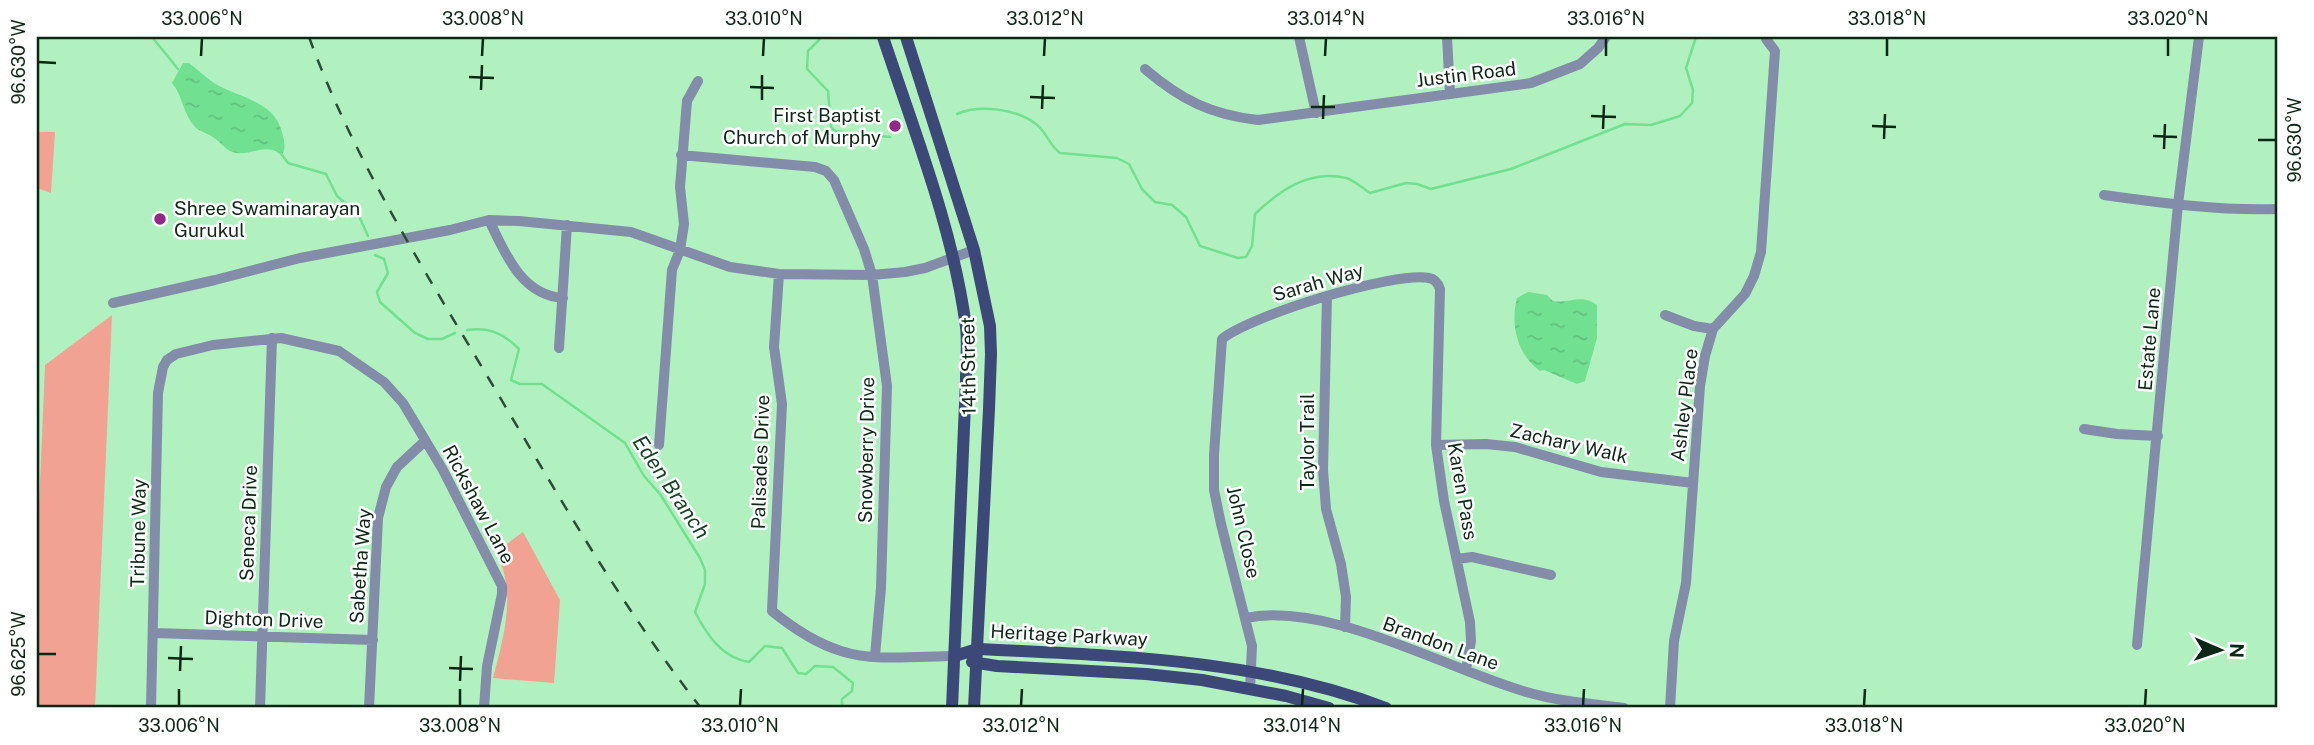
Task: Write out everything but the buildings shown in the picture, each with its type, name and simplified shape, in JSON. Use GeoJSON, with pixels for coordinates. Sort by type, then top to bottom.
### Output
{"type":"FeatureCollection","features":[{"type":"Feature","properties":{"kind":"main road","name":"14th Street"},"geometry":{"type":"LineString","coordinates":[[883,37],[938,206],[952,258],[966,330],[952,708]]}},
{"type":"Feature","properties":{"kind":"main road","name":"14th Street"},"geometry":{"type":"LineString","coordinates":[[906,37],[974,250],[988,313],[991,354],[974,708]]}},
{"type":"Feature","properties":{"kind":"main road","name":"Heritage Parkway"},"geometry":{"type":"LineString","coordinates":[[955,656],[977,649],[1147,659],[1252,671],[1325,687],[1386,708]]}},
{"type":"Feature","properties":{"kind":"main road","name":"Heritage Parkway"},"geometry":{"type":"LineString","coordinates":[[955,656],[977,664],[1202,680],[1329,708]]}},
{"type":"Feature","properties":{"kind":"main road"},"geometry":{"type":"LineString","coordinates":[[1146,674],[1147,659]]}},
{"type":"Feature","properties":{"kind":"street"},"geometry":{"type":"LineString","coordinates":[[1299,37],[1317,113]]}},
{"type":"Feature","properties":{"kind":"street"},"geometry":{"type":"LineString","coordinates":[[1447,37],[1450,93]]}},
{"type":"Feature","properties":{"kind":"street","name":"Justin Road"},"geometry":{"type":"LineString","coordinates":[[1145,69],[1167,88],[1210,111],[1258,120],[1531,83],[1580,64],[1606,37]]}},
{"type":"Feature","properties":{"kind":"street","name":"Estate Lane"},"geometry":{"type":"LineString","coordinates":[[2137,645],[2178,204],[2199,37]]}},
{"type":"Feature","properties":{"kind":"street","name":"Ashley Place"},"geometry":{"type":"LineString","coordinates":[[1670,708],[1674,641],[1686,583],[1700,386],[1705,356],[1713,329],[1745,294],[1761,252],[1775,51],[1766,39]]}},
{"type":"Feature","properties":{"kind":"street"},"geometry":{"type":"LineString","coordinates":[[659,445],[672,271],[680,250],[684,224],[680,187],[681,155],[687,101],[698,81]]}},
{"type":"Feature","properties":{"kind":"street","name":"Snowberry Drive"},"geometry":{"type":"LineString","coordinates":[[681,155],[815,167],[826,171],[834,180],[864,249],[872,275],[887,386],[881,588],[875,656]]}},
{"type":"Feature","properties":{"kind":"street"},"geometry":{"type":"LineString","coordinates":[[2104,195],[2178,204],[2277,209]]}},
{"type":"Feature","properties":{"kind":"street"},"geometry":{"type":"LineString","coordinates":[[113,303],[300,258],[450,230],[489,220],[631,232],[730,267],[779,274],[872,275],[925,268],[974,250]]}},
{"type":"Feature","properties":{"kind":"street"},"geometry":{"type":"LineString","coordinates":[[489,220],[515,273],[548,296],[563,298]]}},
{"type":"Feature","properties":{"kind":"street"},"geometry":{"type":"LineString","coordinates":[[559,348],[567,225]]}},
{"type":"Feature","properties":{"kind":"street","name":"Palisades Drive"},"geometry":{"type":"LineString","coordinates":[[779,274],[774,347],[782,404],[772,611],[799,633],[843,652],[875,656]]}},
{"type":"Feature","properties":{"kind":"street","name":"Sarah Way"},"geometry":{"type":"LineString","coordinates":[[1222,339],[1266,315],[1327,296],[1399,279],[1430,278]]}},
{"type":"Feature","properties":{"kind":"street","name":"Karen Pass"},"geometry":{"type":"LineString","coordinates":[[1430,278],[1440,289],[1436,445],[1438,470],[1470,622],[1471,641],[1466,670]]}},
{"type":"Feature","properties":{"kind":"street","name":"Taylor Trail"},"geometry":{"type":"LineString","coordinates":[[1327,296],[1322,470],[1326,509],[1341,564],[1346,597],[1345,627]]}},
{"type":"Feature","properties":{"kind":"street"},"geometry":{"type":"LineString","coordinates":[[1665,315],[1694,326],[1713,329]]}},
{"type":"Feature","properties":{"kind":"street","name":"Rickshaw Lane"},"geometry":{"type":"LineString","coordinates":[[167,360],[176,354],[213,345],[272,338],[339,351],[384,382],[403,403],[443,470],[502,586],[487,666],[484,708]]}},
{"type":"Feature","properties":{"kind":"street","name":"Seneca Drive"},"geometry":{"type":"LineString","coordinates":[[260,708],[272,338]]}},
{"type":"Feature","properties":{"kind":"street","name":"John Close"},"geometry":{"type":"LineString","coordinates":[[1222,339],[1214,490],[1247,618],[1252,646],[1250,690]]}},
{"type":"Feature","properties":{"kind":"street","name":"Tribune Way"},"geometry":{"type":"LineString","coordinates":[[151,708],[158,393],[167,360]]}},
{"type":"Feature","properties":{"kind":"street"},"geometry":{"type":"LineString","coordinates":[[2084,429],[2158,436]]}},
{"type":"Feature","properties":{"kind":"street","name":"Sabetha Way"},"geometry":{"type":"LineString","coordinates":[[369,708],[378,518],[386,487],[397,467],[425,441]]}},
{"type":"Feature","properties":{"kind":"street","name":"Zachary Walk"},"geometry":{"type":"LineString","coordinates":[[1436,445],[1486,444],[1515,447],[1601,471],[1693,483]]}},
{"type":"Feature","properties":{"kind":"street"},"geometry":{"type":"LineString","coordinates":[[1457,559],[1472,557],[1551,575]]}},
{"type":"Feature","properties":{"kind":"street","name":"Brandon Lane"},"geometry":{"type":"LineString","coordinates":[[1247,618],[1273,614],[1293,615],[1345,627],[1525,692],[1624,708]]}},
{"type":"Feature","properties":{"kind":"street","name":"Dighton Drive"},"geometry":{"type":"LineString","coordinates":[[154,633],[373,640]]}},
{"type":"Feature","properties":{"kind":"street"},"geometry":{"type":"LineString","coordinates":[[875,656],[955,656]]}},
{"type":"Feature","properties":{"kind":"shaded area"},"geometry":{"type":"Polygon","coordinates":[[[37,132],[55,132],[51,193],[37,188],[37,132]]]}},
{"type":"Feature","properties":{"kind":"shaded area"},"geometry":{"type":"Polygon","coordinates":[[[112,315],[95,708],[37,708],[37,554],[45,365],[112,315]]]}},
{"type":"Feature","properties":{"kind":"shaded area"},"geometry":{"type":"Polygon","coordinates":[[[523,532],[560,600],[554,683],[493,678],[504,630],[507,599],[506,583],[496,552],[523,532]]]}},
{"type":"Feature","properties":{"kind":"water"},"geometry":{"type":"Polygon","coordinates":[[[183,63],[189,63],[214,83],[254,101],[271,113],[282,132],[285,145],[283,153],[270,149],[233,152],[195,127],[172,83],[183,63]]]}},
{"type":"Feature","properties":{"kind":"water"},"geometry":{"type":"Polygon","coordinates":[[[1528,292],[1547,295],[1553,301],[1580,299],[1597,305],[1597,338],[1585,381],[1577,384],[1544,370],[1540,371],[1526,356],[1517,338],[1514,318],[1517,298],[1528,292]]]}},
{"type":"Feature","properties":{"kind":"waterway","name":"Eden Branch"},"geometry":{"type":"LineString","coordinates":[[152,37],[178,69]]}},
{"type":"Feature","properties":{"kind":"waterway"},"geometry":{"type":"LineString","coordinates":[[822,37],[808,51],[807,69],[828,91],[831,127],[835,131],[890,137]]}},
{"type":"Feature","properties":{"kind":"waterway"},"geometry":{"type":"LineString","coordinates":[[957,114],[987,109],[1019,115],[1036,124],[1060,153],[1117,158],[1129,164],[1142,189],[1155,202],[1172,205],[1186,217],[1200,246],[1238,258],[1246,257],[1252,246],[1255,214],[1285,190],[1308,179],[1320,176],[1346,178],[1370,193],[1406,183],[1431,189],[1511,169],[1625,124],[1651,125],[1680,116],[1692,103],[1693,90],[1686,68],[1696,37]]}},
{"type":"Feature","properties":{"kind":"waterway","name":"Eden Branch"},"geometry":{"type":"LineString","coordinates":[[280,152],[288,163],[326,174],[337,196],[358,214],[368,236]]}},
{"type":"Feature","properties":{"kind":"waterway","name":"Eden Branch"},"geometry":{"type":"LineString","coordinates":[[375,255],[384,259],[388,273],[377,292],[380,302],[415,333],[428,339],[442,339],[455,333]]}},
{"type":"Feature","properties":{"kind":"waterway","name":"Eden Branch"},"geometry":{"type":"LineString","coordinates":[[467,330],[489,330],[507,339],[519,349],[511,380],[520,384],[542,384],[625,443],[644,476],[660,494],[700,558],[705,570],[705,584],[695,612],[716,644],[731,656],[749,662],[765,646],[782,648],[798,673],[806,674],[815,666],[833,667],[853,683],[852,691],[842,699],[842,708]]}},
{"type":"Feature","properties":{"kind":"railway"},"geometry":{"type":"LineString","coordinates":[[309,37],[346,126],[415,254],[590,547],[643,629],[701,708]]}},
{"type":"Feature","properties":{"kind":"place","name":"First Baptist Church of Murphy"},"geometry":{"type":"Point","coordinates":[895,126]}},
{"type":"Feature","properties":{"kind":"place","name":"Shree Swaminarayan Gurukul"},"geometry":{"type":"Point","coordinates":[160,219]}}]}
